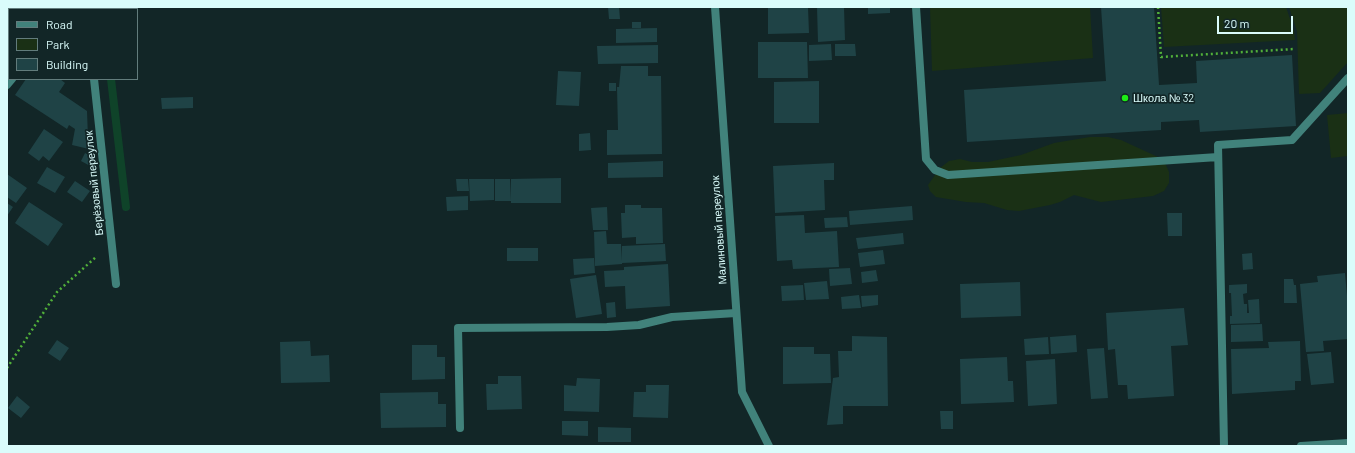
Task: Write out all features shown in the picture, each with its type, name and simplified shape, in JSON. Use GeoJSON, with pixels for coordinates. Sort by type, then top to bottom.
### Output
{"type":"FeatureCollection","features":[{"type":"Feature","properties":{"kind":"street","name":"Малиновый переулок"},"geometry":{"type":"LineString","coordinates":[[714,7],[742,392],[769,446]]}},
{"type":"Feature","properties":{"kind":"street"},"geometry":{"type":"LineString","coordinates":[[916,7],[926,159],[935,170],[948,175],[1218,157]]}},
{"type":"Feature","properties":{"kind":"street"},"geometry":{"type":"LineString","coordinates":[[1224,446],[1218,145],[1292,140],[1348,78]]}},
{"type":"Feature","properties":{"kind":"street","name":"Берёзовый переулок"},"geometry":{"type":"LineString","coordinates":[[94,80],[116,284]]}},
{"type":"Feature","properties":{"kind":"street"},"geometry":{"type":"LineString","coordinates":[[460,428],[458,328],[607,327],[639,325],[672,317],[736,313]]}},
{"type":"Feature","properties":{"kind":"street"},"geometry":{"type":"LineString","coordinates":[[1301,446],[1348,443]]}},
{"type":"Feature","properties":{"kind":"path"},"geometry":{"type":"LineString","coordinates":[[1158,7],[1161,57],[1294,49]]}},
{"type":"Feature","properties":{"kind":"path"},"geometry":{"type":"LineString","coordinates":[[7,368],[57,292],[112,244]]}},
{"type":"Feature","properties":{"kind":"green space"},"geometry":{"type":"Polygon","coordinates":[[[930,7],[1090,7],[1093,58],[932,71],[930,7]]]}},
{"type":"Feature","properties":{"kind":"green space"},"geometry":{"type":"Polygon","coordinates":[[[1161,7],[1286,7],[1294,31],[1295,40],[1164,47],[1161,7]]]}},
{"type":"Feature","properties":{"kind":"green space"},"geometry":{"type":"Polygon","coordinates":[[[1289,7],[1348,7],[1348,62],[1320,93],[1299,94],[1297,31],[1289,7]]]}},
{"type":"Feature","properties":{"kind":"green space"},"geometry":{"type":"Polygon","coordinates":[[[1348,113],[1348,156],[1331,158],[1327,115],[1348,113]]]}},
{"type":"Feature","properties":{"kind":"green space"},"geometry":{"type":"Polygon","coordinates":[[[1090,137],[1108,137],[1121,140],[1158,157],[1166,165],[1169,172],[1169,183],[1164,191],[1153,196],[1101,202],[1074,195],[1050,205],[1019,211],[1007,210],[984,203],[966,202],[936,197],[930,191],[928,185],[940,168],[949,161],[960,159],[972,162],[988,162],[1021,155],[1054,143],[1090,137]]]}},
{"type":"Feature","properties":{"kind":"building"},"geometry":{"type":"Polygon","coordinates":[[[608,7],[619,7],[620,19],[609,19],[608,7]]]}},
{"type":"Feature","properties":{"kind":"building"},"geometry":{"type":"Polygon","coordinates":[[[768,7],[808,7],[809,33],[768,34],[768,7]]]}},
{"type":"Feature","properties":{"kind":"building"},"geometry":{"type":"Polygon","coordinates":[[[817,7],[844,7],[845,40],[818,42],[817,7]]]}},
{"type":"Feature","properties":{"kind":"building"},"geometry":{"type":"Polygon","coordinates":[[[868,7],[890,7],[890,13],[868,14],[868,7]]]}},
{"type":"Feature","properties":{"kind":"building"},"geometry":{"type":"Polygon","coordinates":[[[1101,7],[1154,7],[1159,85],[1197,83],[1196,61],[1292,55],[1296,126],[1200,132],[1199,120],[1161,122],[1161,130],[967,142],[964,90],[1106,81],[1101,7]]]}},
{"type":"Feature","properties":{"kind":"building"},"geometry":{"type":"Polygon","coordinates":[[[632,22],[641,22],[641,28],[632,28],[632,22]]]}},
{"type":"Feature","properties":{"kind":"building"},"geometry":{"type":"Polygon","coordinates":[[[657,28],[657,42],[616,43],[616,29],[657,28]]]}},
{"type":"Feature","properties":{"kind":"building"},"geometry":{"type":"Polygon","coordinates":[[[758,42],[807,42],[808,78],[758,78],[758,42]]]}},
{"type":"Feature","properties":{"kind":"building"},"geometry":{"type":"Polygon","coordinates":[[[831,44],[832,60],[809,61],[809,45],[831,44]]]}},
{"type":"Feature","properties":{"kind":"building"},"geometry":{"type":"Polygon","coordinates":[[[835,44],[855,44],[856,56],[835,56],[835,44]]]}},
{"type":"Feature","properties":{"kind":"building"},"geometry":{"type":"Polygon","coordinates":[[[658,45],[658,63],[598,64],[597,46],[658,45]]]}},
{"type":"Feature","properties":{"kind":"building"},"geometry":{"type":"Polygon","coordinates":[[[621,66],[648,66],[648,76],[661,76],[662,154],[607,155],[607,130],[618,130],[617,87],[619,87],[621,66]]]}},
{"type":"Feature","properties":{"kind":"building"},"geometry":{"type":"Polygon","coordinates":[[[558,71],[581,72],[579,106],[556,105],[558,71]]]}},
{"type":"Feature","properties":{"kind":"building"},"geometry":{"type":"Polygon","coordinates":[[[25,80],[61,80],[65,83],[59,92],[87,111],[88,138],[91,140],[89,149],[72,145],[75,129],[69,125],[67,129],[15,95],[25,80]]]}},
{"type":"Feature","properties":{"kind":"building"},"geometry":{"type":"Polygon","coordinates":[[[819,81],[819,123],[774,123],[774,82],[819,81]]]}},
{"type":"Feature","properties":{"kind":"building"},"geometry":{"type":"Polygon","coordinates":[[[609,83],[616,83],[616,91],[609,91],[609,83]]]}},
{"type":"Feature","properties":{"kind":"building"},"geometry":{"type":"Polygon","coordinates":[[[193,97],[193,108],[162,109],[161,98],[193,97]]]}},
{"type":"Feature","properties":{"kind":"building"},"geometry":{"type":"Polygon","coordinates":[[[44,129],[63,142],[49,161],[43,156],[39,161],[28,153],[44,129]]]}},
{"type":"Feature","properties":{"kind":"building"},"geometry":{"type":"Polygon","coordinates":[[[590,133],[591,150],[579,151],[579,134],[590,133]]]}},
{"type":"Feature","properties":{"kind":"building"},"geometry":{"type":"Polygon","coordinates":[[[85,153],[93,157],[92,167],[81,161],[85,153]]]}},
{"type":"Feature","properties":{"kind":"building"},"geometry":{"type":"Polygon","coordinates":[[[663,161],[663,177],[608,178],[608,163],[663,161]]]}},
{"type":"Feature","properties":{"kind":"building"},"geometry":{"type":"Polygon","coordinates":[[[834,163],[834,180],[824,180],[825,210],[775,213],[773,166],[834,163]]]}},
{"type":"Feature","properties":{"kind":"building"},"geometry":{"type":"Polygon","coordinates":[[[47,167],[65,177],[55,193],[37,183],[47,167]]]}},
{"type":"Feature","properties":{"kind":"building"},"geometry":{"type":"Polygon","coordinates":[[[7,174],[27,188],[16,203],[7,197],[7,174]]]}},
{"type":"Feature","properties":{"kind":"building"},"geometry":{"type":"Polygon","coordinates":[[[561,178],[561,203],[511,203],[511,179],[561,178]]]}},
{"type":"Feature","properties":{"kind":"building"},"geometry":{"type":"Polygon","coordinates":[[[456,179],[468,179],[469,191],[457,191],[456,179]]]}},
{"type":"Feature","properties":{"kind":"building"},"geometry":{"type":"Polygon","coordinates":[[[469,179],[494,179],[494,200],[470,201],[469,179]]]}},
{"type":"Feature","properties":{"kind":"building"},"geometry":{"type":"Polygon","coordinates":[[[495,179],[510,179],[511,201],[495,201],[495,179]]]}},
{"type":"Feature","properties":{"kind":"building"},"geometry":{"type":"Polygon","coordinates":[[[75,181],[90,191],[82,202],[67,192],[75,181]]]}},
{"type":"Feature","properties":{"kind":"building"},"geometry":{"type":"Polygon","coordinates":[[[468,196],[468,210],[447,211],[446,197],[468,196]]]}},
{"type":"Feature","properties":{"kind":"building"},"geometry":{"type":"Polygon","coordinates":[[[29,202],[63,224],[48,246],[15,223],[29,202]]]}},
{"type":"Feature","properties":{"kind":"building"},"geometry":{"type":"Polygon","coordinates":[[[7,203],[13,207],[7,216],[7,203]]]}},
{"type":"Feature","properties":{"kind":"building"},"geometry":{"type":"Polygon","coordinates":[[[625,205],[641,205],[641,208],[662,208],[663,243],[636,244],[636,237],[622,238],[621,213],[625,213],[625,205]]]}},
{"type":"Feature","properties":{"kind":"building"},"geometry":{"type":"Polygon","coordinates":[[[912,206],[913,220],[850,225],[849,211],[912,206]]]}},
{"type":"Feature","properties":{"kind":"building"},"geometry":{"type":"Polygon","coordinates":[[[607,207],[608,230],[593,230],[591,208],[607,207]]]}},
{"type":"Feature","properties":{"kind":"building"},"geometry":{"type":"Polygon","coordinates":[[[1167,213],[1182,213],[1182,236],[1168,236],[1167,213]]]}},
{"type":"Feature","properties":{"kind":"building"},"geometry":{"type":"Polygon","coordinates":[[[804,215],[805,233],[837,231],[839,267],[793,269],[792,260],[777,261],[775,216],[804,215]]]}},
{"type":"Feature","properties":{"kind":"building"},"geometry":{"type":"Polygon","coordinates":[[[847,217],[848,227],[825,228],[824,218],[847,217]]]}},
{"type":"Feature","properties":{"kind":"building"},"geometry":{"type":"Polygon","coordinates":[[[606,231],[607,244],[621,244],[622,261],[622,246],[665,244],[666,261],[595,266],[594,232],[606,231]]]}},
{"type":"Feature","properties":{"kind":"building"},"geometry":{"type":"Polygon","coordinates":[[[903,233],[904,244],[858,249],[856,238],[903,233]]]}},
{"type":"Feature","properties":{"kind":"building"},"geometry":{"type":"Polygon","coordinates":[[[507,248],[538,248],[538,261],[507,261],[507,248]]]}},
{"type":"Feature","properties":{"kind":"building"},"geometry":{"type":"Polygon","coordinates":[[[883,250],[885,264],[860,267],[858,253],[883,250]]]}},
{"type":"Feature","properties":{"kind":"building"},"geometry":{"type":"Polygon","coordinates":[[[1252,253],[1253,269],[1243,270],[1242,254],[1252,253]]]}},
{"type":"Feature","properties":{"kind":"building"},"geometry":{"type":"Polygon","coordinates":[[[594,258],[595,273],[574,275],[573,259],[594,258]]]}},
{"type":"Feature","properties":{"kind":"building"},"geometry":{"type":"Polygon","coordinates":[[[668,264],[670,306],[626,309],[625,286],[605,287],[604,271],[624,270],[624,267],[668,264]]]}},
{"type":"Feature","properties":{"kind":"building"},"geometry":{"type":"Polygon","coordinates":[[[850,268],[852,284],[830,286],[829,269],[850,268]]]}},
{"type":"Feature","properties":{"kind":"building"},"geometry":{"type":"Polygon","coordinates":[[[876,270],[878,281],[862,283],[861,272],[876,270]]]}},
{"type":"Feature","properties":{"kind":"building"},"geometry":{"type":"Polygon","coordinates":[[[1345,273],[1348,307],[1348,339],[1323,341],[1324,351],[1306,352],[1300,284],[1318,282],[1317,276],[1345,273]]]}},
{"type":"Feature","properties":{"kind":"building"},"geometry":{"type":"Polygon","coordinates":[[[596,275],[602,314],[576,318],[570,279],[596,275]]]}},
{"type":"Feature","properties":{"kind":"building"},"geometry":{"type":"Polygon","coordinates":[[[1284,279],[1293,279],[1294,285],[1296,285],[1297,303],[1284,303],[1284,279]]]}},
{"type":"Feature","properties":{"kind":"building"},"geometry":{"type":"Polygon","coordinates":[[[827,281],[829,299],[806,300],[804,283],[827,281]]]}},
{"type":"Feature","properties":{"kind":"building"},"geometry":{"type":"Polygon","coordinates":[[[1020,282],[1021,316],[961,318],[960,284],[1020,282]]]}},
{"type":"Feature","properties":{"kind":"building"},"geometry":{"type":"Polygon","coordinates":[[[1247,284],[1247,293],[1243,294],[1244,304],[1247,304],[1247,313],[1249,313],[1248,300],[1259,299],[1260,323],[1230,324],[1230,316],[1232,316],[1231,293],[1229,293],[1229,285],[1247,284]]]}},
{"type":"Feature","properties":{"kind":"building"},"geometry":{"type":"Polygon","coordinates":[[[803,285],[804,300],[782,301],[781,286],[803,285]]]}},
{"type":"Feature","properties":{"kind":"building"},"geometry":{"type":"Polygon","coordinates":[[[859,295],[861,308],[842,309],[841,297],[859,295]]]}},
{"type":"Feature","properties":{"kind":"building"},"geometry":{"type":"Polygon","coordinates":[[[878,295],[878,305],[862,307],[861,296],[878,295]]]}},
{"type":"Feature","properties":{"kind":"building"},"geometry":{"type":"Polygon","coordinates":[[[615,302],[616,317],[607,318],[606,303],[615,302]]]}},
{"type":"Feature","properties":{"kind":"building"},"geometry":{"type":"Polygon","coordinates":[[[1184,308],[1188,345],[1171,346],[1174,396],[1128,399],[1127,385],[1118,385],[1115,349],[1108,350],[1106,313],[1184,308]]]}},
{"type":"Feature","properties":{"kind":"building"},"geometry":{"type":"Polygon","coordinates":[[[1262,324],[1263,341],[1231,342],[1231,325],[1262,324]]]}},
{"type":"Feature","properties":{"kind":"building"},"geometry":{"type":"Polygon","coordinates":[[[1076,335],[1077,352],[1051,354],[1050,337],[1076,335]]]}},
{"type":"Feature","properties":{"kind":"building"},"geometry":{"type":"Polygon","coordinates":[[[852,336],[887,337],[888,406],[843,406],[843,424],[827,425],[833,378],[839,377],[838,351],[852,351],[852,336]]]}},
{"type":"Feature","properties":{"kind":"building"},"geometry":{"type":"Polygon","coordinates":[[[1048,337],[1049,354],[1025,355],[1024,339],[1048,337]]]}},
{"type":"Feature","properties":{"kind":"building"},"geometry":{"type":"Polygon","coordinates":[[[57,340],[69,348],[60,361],[48,353],[57,340]]]}},
{"type":"Feature","properties":{"kind":"building"},"geometry":{"type":"Polygon","coordinates":[[[310,341],[311,356],[329,355],[330,382],[281,383],[280,342],[310,341]]]}},
{"type":"Feature","properties":{"kind":"building"},"geometry":{"type":"Polygon","coordinates":[[[1300,341],[1301,381],[1295,381],[1295,390],[1232,394],[1231,349],[1269,348],[1268,342],[1300,341]]]}},
{"type":"Feature","properties":{"kind":"building"},"geometry":{"type":"Polygon","coordinates":[[[412,345],[437,345],[437,357],[445,357],[445,379],[412,380],[412,345]]]}},
{"type":"Feature","properties":{"kind":"building"},"geometry":{"type":"Polygon","coordinates":[[[783,347],[814,347],[814,354],[830,354],[831,383],[783,384],[783,347]]]}},
{"type":"Feature","properties":{"kind":"building"},"geometry":{"type":"Polygon","coordinates":[[[1104,348],[1108,398],[1091,399],[1087,349],[1104,348]]]}},
{"type":"Feature","properties":{"kind":"building"},"geometry":{"type":"Polygon","coordinates":[[[1331,352],[1334,383],[1311,385],[1307,354],[1331,352]]]}},
{"type":"Feature","properties":{"kind":"building"},"geometry":{"type":"Polygon","coordinates":[[[1007,357],[1008,381],[1013,381],[1014,402],[961,404],[960,359],[1007,357]]]}},
{"type":"Feature","properties":{"kind":"building"},"geometry":{"type":"Polygon","coordinates":[[[1055,359],[1057,404],[1028,406],[1026,361],[1055,359]]]}},
{"type":"Feature","properties":{"kind":"building"},"geometry":{"type":"Polygon","coordinates":[[[498,376],[521,376],[522,409],[487,410],[486,384],[498,384],[498,376]]]}},
{"type":"Feature","properties":{"kind":"building"},"geometry":{"type":"Polygon","coordinates":[[[577,378],[600,379],[599,412],[564,411],[564,385],[576,386],[577,378]]]}},
{"type":"Feature","properties":{"kind":"building"},"geometry":{"type":"Polygon","coordinates":[[[646,385],[669,385],[668,418],[633,417],[634,392],[646,392],[646,385]]]}},
{"type":"Feature","properties":{"kind":"building"},"geometry":{"type":"Polygon","coordinates":[[[438,392],[438,404],[446,404],[446,427],[381,428],[380,393],[438,392]]]}},
{"type":"Feature","properties":{"kind":"building"},"geometry":{"type":"Polygon","coordinates":[[[17,396],[30,407],[21,418],[8,408],[17,396]]]}},
{"type":"Feature","properties":{"kind":"building"},"geometry":{"type":"Polygon","coordinates":[[[940,411],[953,411],[953,429],[941,429],[940,411]]]}},
{"type":"Feature","properties":{"kind":"building"},"geometry":{"type":"Polygon","coordinates":[[[562,421],[588,421],[588,436],[562,435],[562,421]]]}},
{"type":"Feature","properties":{"kind":"building"},"geometry":{"type":"Polygon","coordinates":[[[598,427],[631,428],[631,442],[598,442],[598,427]]]}},
{"type":"Feature","properties":{"kind":"waterway"},"geometry":{"type":"LineString","coordinates":[[111,80],[126,207]]}},
{"type":"Feature","properties":{"kind":"place","name":"Школа № 32"},"geometry":{"type":"Point","coordinates":[1125,98]}}]}
